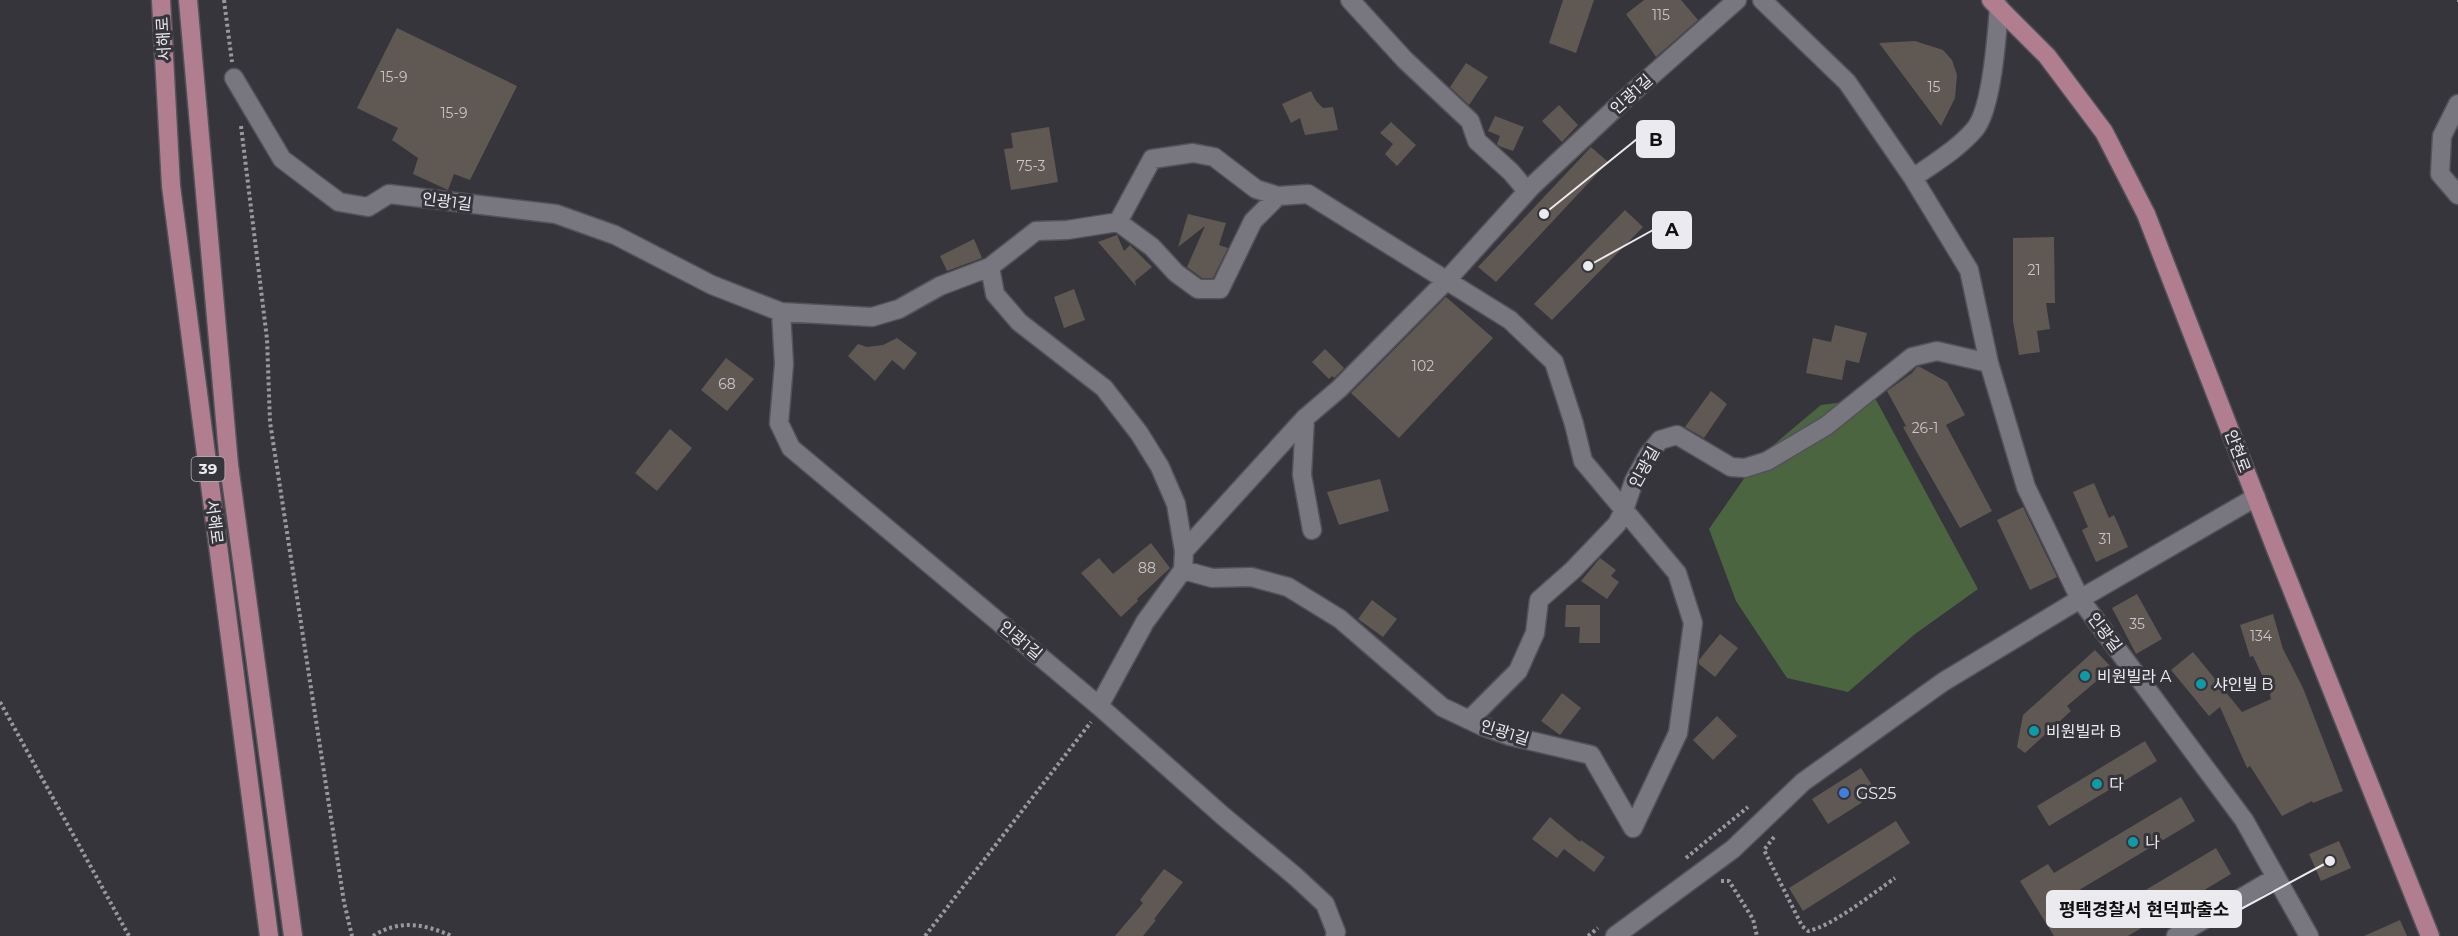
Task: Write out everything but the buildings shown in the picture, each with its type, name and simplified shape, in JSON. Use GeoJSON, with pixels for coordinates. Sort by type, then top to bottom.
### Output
{"type":"FeatureCollection","features":[{"type":"Feature","properties":{"kind":"main road","name":"서해로"},"geometry":{"type":"LineString","coordinates":[[161,0],[171,186],[269,936]]}},
{"type":"Feature","properties":{"kind":"main road","name":"서해로"},"geometry":{"type":"LineString","coordinates":[[188,0],[229,465],[293,936]]}},
{"type":"Feature","properties":{"kind":"main road","name":"안현로"},"geometry":{"type":"LineString","coordinates":[[1995,4],[2047,56],[2104,132],[2146,214],[2430,936]]}},
{"type":"Feature","properties":{"kind":"street"},"geometry":{"type":"LineString","coordinates":[[1350,0],[1405,60],[1470,121],[1477,141],[1511,172],[1527,191]]}},
{"type":"Feature","properties":{"kind":"street","name":"인광1길"},"geometry":{"type":"LineString","coordinates":[[1184,551],[1305,418],[1339,389],[1446,281],[1527,191],[1624,100],[1737,0]]}},
{"type":"Feature","properties":{"kind":"street","name":"인광길"},"geometry":{"type":"LineString","coordinates":[[1762,0],[1847,82],[1913,178],[1969,270],[1989,363],[2026,487],[2080,599],[2244,820],[2309,936]]}},
{"type":"Feature","properties":{"kind":"street"},"geometry":{"type":"LineString","coordinates":[[1913,178],[1957,147],[1976,127],[1987,96],[1995,4]]}},
{"type":"Feature","properties":{"kind":"street","name":"인광1길"},"geometry":{"type":"LineString","coordinates":[[234,78],[282,159],[339,202],[368,207],[389,194],[556,214],[615,235],[712,285],[781,312],[872,317],[899,309],[940,286],[990,267],[1036,231],[1067,230],[1118,222]]}},
{"type":"Feature","properties":{"kind":"street"},"geometry":{"type":"LineString","coordinates":[[2458,104],[2442,136],[2440,174],[2458,195]]}},
{"type":"Feature","properties":{"kind":"street"},"geometry":{"type":"LineString","coordinates":[[1278,196],[1253,221],[1220,289],[1198,289],[1176,273],[1152,247],[1118,222],[1152,159],[1193,153],[1214,157],[1256,189],[1278,196],[1308,194],[1363,226],[1446,281]]}},
{"type":"Feature","properties":{"kind":"street"},"geometry":{"type":"LineString","coordinates":[[990,267],[995,294],[1019,322],[1104,388],[1139,433],[1160,467],[1176,504],[1184,551],[1183,570],[1145,622],[1100,706]]}},
{"type":"Feature","properties":{"kind":"street","name":"인광길"},"geometry":{"type":"LineString","coordinates":[[1446,281],[1510,320],[1554,362],[1583,461],[1677,573],[1693,623],[1678,733],[1633,828]]}},
{"type":"Feature","properties":{"kind":"street","name":"인광1길"},"geometry":{"type":"LineString","coordinates":[[781,312],[784,364],[779,423],[791,448],[1100,706],[1223,816],[1296,877],[1325,904],[1336,932],[1335,936]]}},
{"type":"Feature","properties":{"kind":"street","name":"인광길"},"geometry":{"type":"LineString","coordinates":[[1469,720],[1518,671],[1535,633],[1539,600],[1573,570],[1610,532],[1624,510],[1634,481],[1648,455],[1660,440],[1677,435],[1731,467],[1744,468],[1767,461],[1826,426],[1912,357],[1937,351],[1989,363]]}},
{"type":"Feature","properties":{"kind":"street"},"geometry":{"type":"LineString","coordinates":[[1305,418],[1302,475],[1312,530]]}},
{"type":"Feature","properties":{"kind":"street"},"geometry":{"type":"LineString","coordinates":[[1615,936],[1733,849],[1803,782],[1943,682],[2256,497]]}},
{"type":"Feature","properties":{"kind":"street","name":"인광1길"},"geometry":{"type":"LineString","coordinates":[[1183,570],[1212,578],[1251,577],[1288,587],[1340,619],[1442,707],[1510,736],[1591,755],[1633,828]]}},
{"type":"Feature","properties":{"kind":"street"},"geometry":{"type":"LineString","coordinates":[[2176,936],[2275,878]]}},
{"type":"Feature","properties":{"kind":"path"},"geometry":{"type":"LineString","coordinates":[[224,0],[234,78]]}},
{"type":"Feature","properties":{"kind":"path"},"geometry":{"type":"LineString","coordinates":[[240,123],[267,339],[270,422],[344,902],[352,936]]}},
{"type":"Feature","properties":{"kind":"path"},"geometry":{"type":"LineString","coordinates":[[0,702],[129,936]]}},
{"type":"Feature","properties":{"kind":"path"},"geometry":{"type":"LineString","coordinates":[[925,936],[1088,727],[1100,706]]}},
{"type":"Feature","properties":{"kind":"path"},"geometry":{"type":"LineString","coordinates":[[1776,834],[1764,850],[1802,926],[1808,931],[1838,916],[1895,878]]}},
{"type":"Feature","properties":{"kind":"path"},"geometry":{"type":"LineString","coordinates":[[1717,880],[1729,881],[1753,919],[1757,936]]}},
{"type":"Feature","properties":{"kind":"path"},"geometry":{"type":"LineString","coordinates":[[373,936],[388,926],[428,926],[452,936]]}},
{"type":"Feature","properties":{"kind":"green space"},"geometry":{"type":"Polygon","coordinates":[[[1875,398],[1978,589],[1915,634],[1848,692],[1787,678],[1736,601],[1709,529],[1759,457],[1821,405],[1875,398]]]}},
{"type":"Feature","properties":{"kind":"place","name":"B"},"geometry":{"type":"Point","coordinates":[1544,214]}},
{"type":"Feature","properties":{"kind":"place","name":"A"},"geometry":{"type":"Point","coordinates":[1588,266]}},
{"type":"Feature","properties":{"kind":"place","name":"비원빌라 A"},"geometry":{"type":"Point","coordinates":[2085,676]}},
{"type":"Feature","properties":{"kind":"place","name":"샤인빌 B"},"geometry":{"type":"Point","coordinates":[2201,684]}},
{"type":"Feature","properties":{"kind":"place","name":"비원빌라 B"},"geometry":{"type":"Point","coordinates":[2034,731]}},
{"type":"Feature","properties":{"kind":"place","name":"다"},"geometry":{"type":"Point","coordinates":[2097,784]}},
{"type":"Feature","properties":{"kind":"place","name":"GS25"},"geometry":{"type":"Point","coordinates":[1844,793]}},
{"type":"Feature","properties":{"kind":"place","name":"나"},"geometry":{"type":"Point","coordinates":[2133,842]}},
{"type":"Feature","properties":{"kind":"place","name":"평택경찰서 현덕파출소"},"geometry":{"type":"Point","coordinates":[2330,861]}}]}
